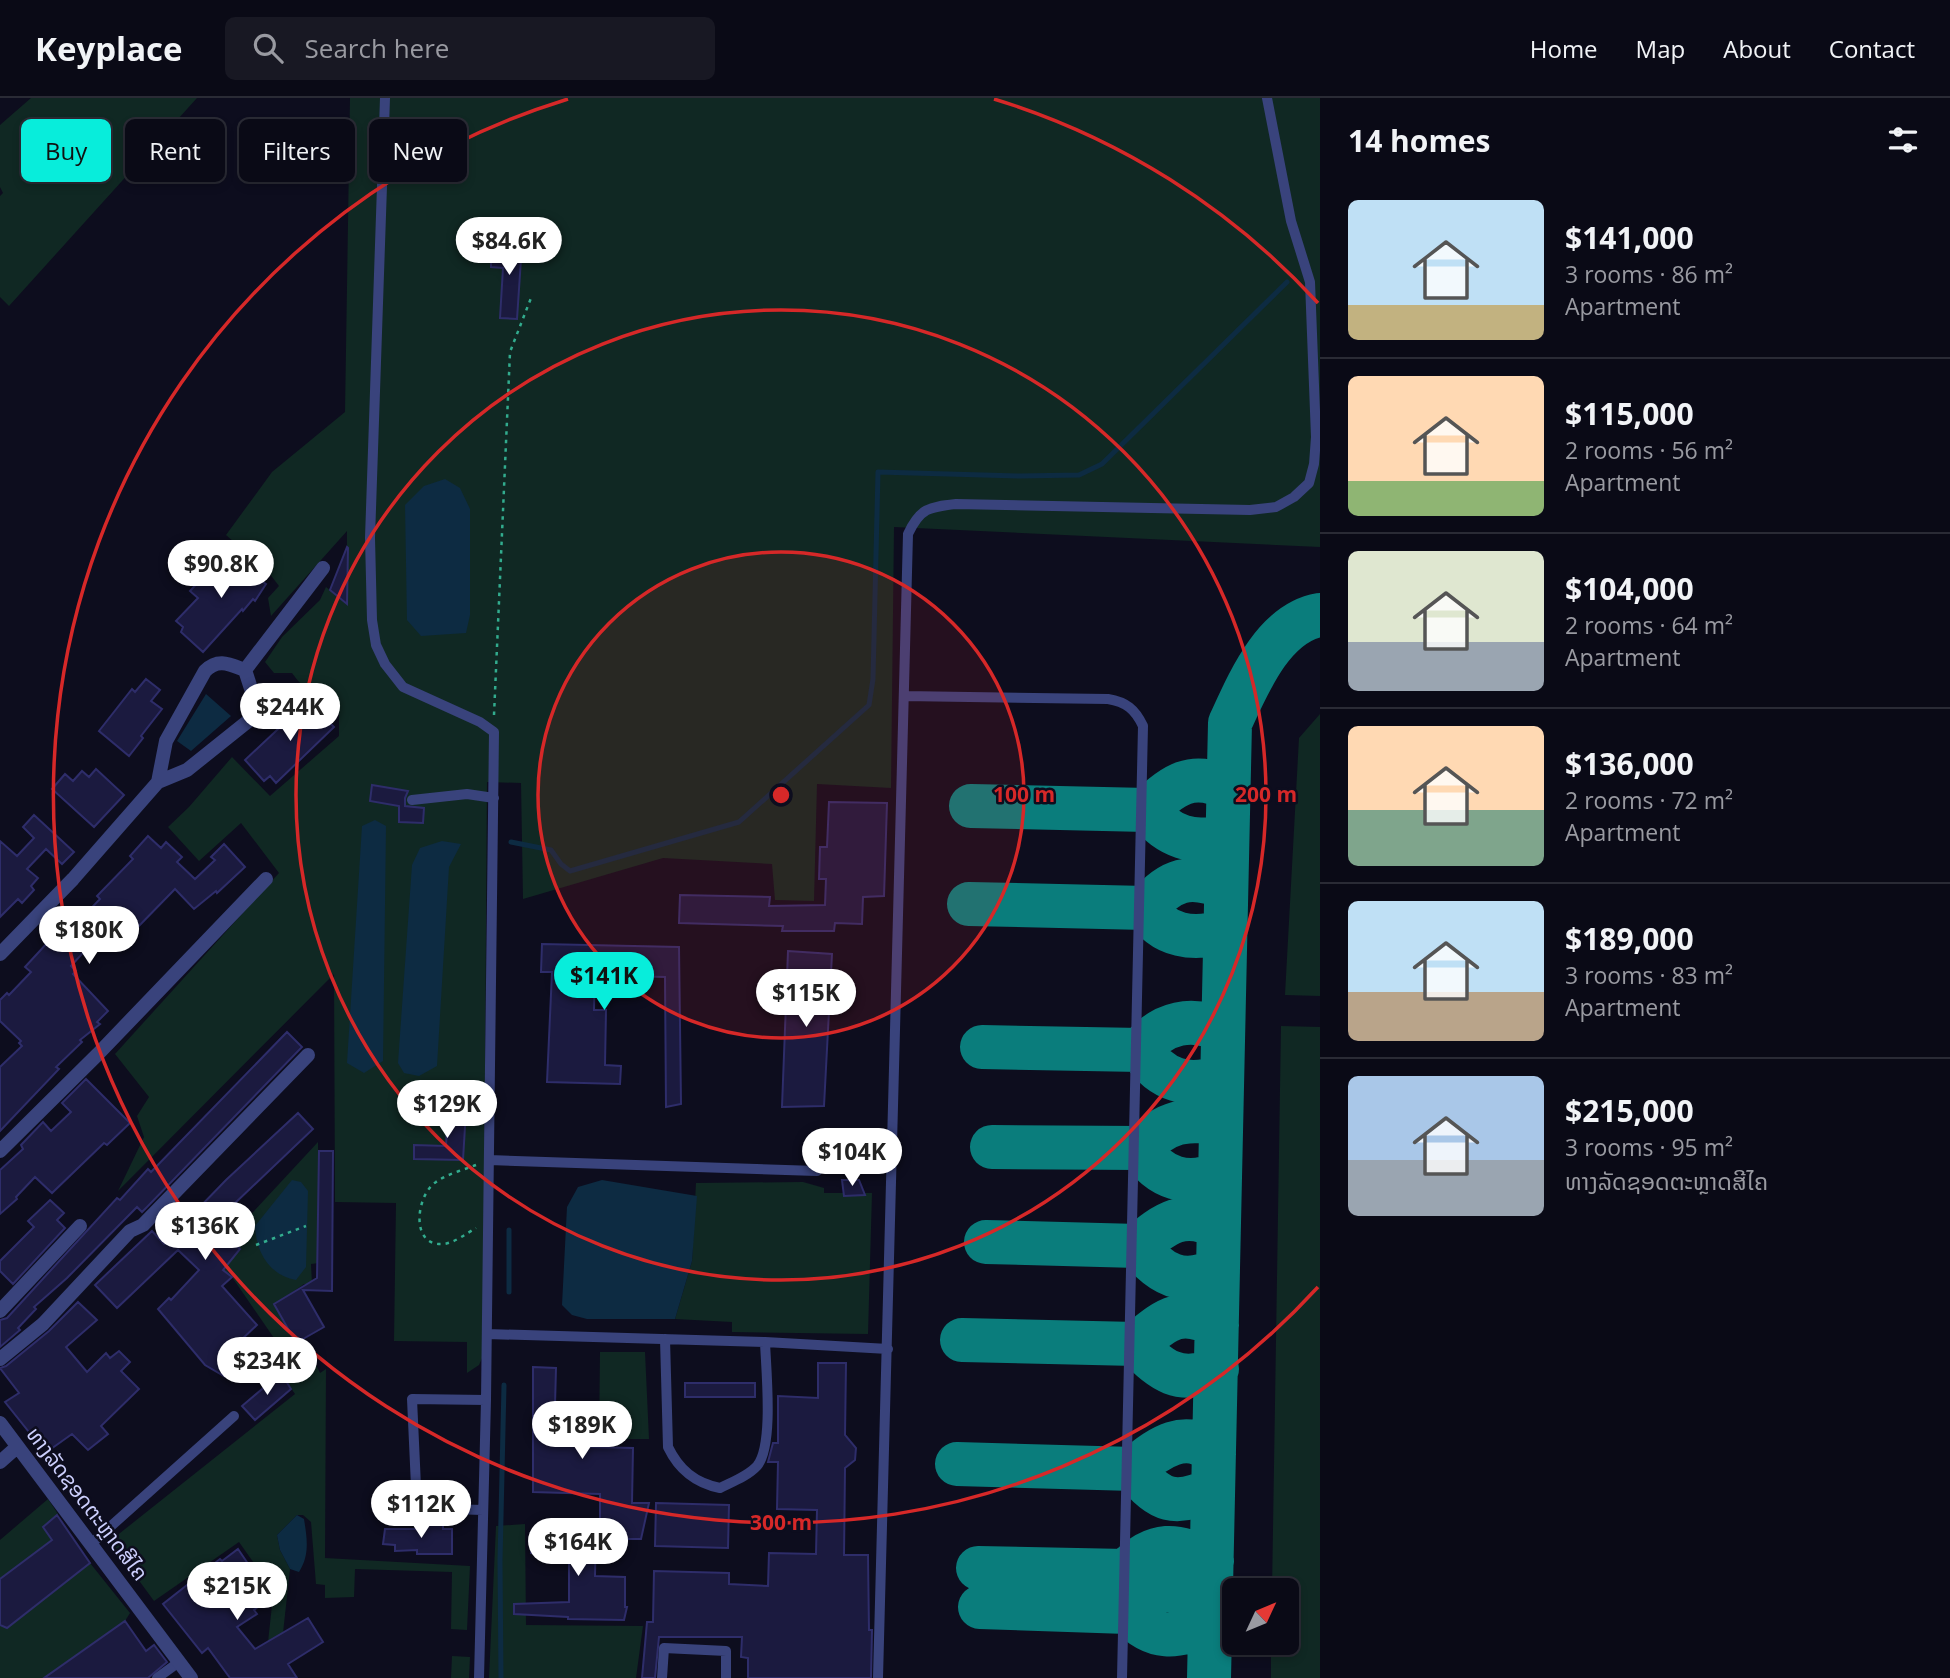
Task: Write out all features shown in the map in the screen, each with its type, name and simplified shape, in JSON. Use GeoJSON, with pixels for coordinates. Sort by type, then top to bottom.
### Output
{"type":"FeatureCollection","features":[{"type":"Feature","properties":{"kind":"street"},"geometry":{"type":"LineString","coordinates":[[245,670],[323,568]]}},
{"type":"Feature","properties":{"kind":"street"},"geometry":{"type":"LineString","coordinates":[[158,782],[166,741],[205,671],[212,664],[221,662],[245,670]]}},
{"type":"Feature","properties":{"kind":"street"},"geometry":{"type":"LineString","coordinates":[[0,954],[73,879],[158,782],[187,770],[255,713],[255,701],[245,670]]}},
{"type":"Feature","properties":{"kind":"street"},"geometry":{"type":"LineString","coordinates":[[0,1151],[98,1054],[266,879]]}},
{"type":"Feature","properties":{"kind":"street"},"geometry":{"type":"LineString","coordinates":[[0,1359],[43,1324],[130,1231],[143,1225],[308,1055]]}},
{"type":"Feature","properties":{"kind":"street"},"geometry":{"type":"LineString","coordinates":[[0,1311],[80,1226]]}},
{"type":"Feature","properties":{"kind":"street","name":"ທາງລັດຊອດຕະຫຼາດສີໄຄ"},"geometry":{"type":"LineString","coordinates":[[0,1423],[191,1678]]}},
{"type":"Feature","properties":{"kind":"street"},"geometry":{"type":"LineString","coordinates":[[0,1462],[17,1447]]}},
{"type":"Feature","properties":{"kind":"lane"},"geometry":{"type":"LineString","coordinates":[[385,98],[370,538],[372,620],[376,645],[384,664],[403,687],[480,722],[494,732],[486,1400],[479,1678]]}},
{"type":"Feature","properties":{"kind":"lane"},"geometry":{"type":"LineString","coordinates":[[878,1678],[908,534],[916,517],[936,506],[970,504],[1250,510],[1276,507],[1294,497],[1309,483],[1316,437],[1310,282],[1291,220],[1267,98]]}},
{"type":"Feature","properties":{"kind":"lane"},"geometry":{"type":"LineString","coordinates":[[904,696],[1108,699],[1129,706],[1138,715],[1143,726],[1122,1678]]}},
{"type":"Feature","properties":{"kind":"lane"},"geometry":{"type":"LineString","coordinates":[[412,800],[467,794],[494,798]]}},
{"type":"Feature","properties":{"kind":"lane"},"geometry":{"type":"LineString","coordinates":[[489,1160],[817,1171]]}},
{"type":"Feature","properties":{"kind":"lane"},"geometry":{"type":"LineString","coordinates":[[487,1334],[765,1342],[888,1349]]}},
{"type":"Feature","properties":{"kind":"lane"},"geometry":{"type":"LineString","coordinates":[[666,1339],[668,1447],[674,1460],[688,1475],[708,1486],[720,1488],[756,1468],[764,1456],[767,1433],[765,1342]]}},
{"type":"Feature","properties":{"kind":"lane"},"geometry":{"type":"LineString","coordinates":[[483,1510],[417,1508],[412,1399],[486,1400]]}},
{"type":"Feature","properties":{"kind":"lane"},"geometry":{"type":"LineString","coordinates":[[91,1544],[234,1416]]}},
{"type":"Feature","properties":{"kind":"lane"},"geometry":{"type":"LineString","coordinates":[[662,1678],[664,1648],[726,1651],[726,1678]]}},
{"type":"Feature","properties":{"kind":"lane"},"geometry":{"type":"LineString","coordinates":[[157,1678],[179,1662]]}},
{"type":"Feature","properties":{"kind":"path"},"geometry":{"type":"LineString","coordinates":[[494,732],[510,352],[531,298]]}},
{"type":"Feature","properties":{"kind":"path"},"geometry":{"type":"LineString","coordinates":[[488,1221],[446,1244],[434,1244],[426,1240],[421,1230],[419,1211],[423,1194],[435,1182],[489,1160]]}},
{"type":"Feature","properties":{"kind":"path"},"geometry":{"type":"LineString","coordinates":[[256,1245],[306,1226]]}},
{"type":"Feature","properties":{"kind":"green space"},"geometry":{"type":"Polygon","coordinates":[[[31,98],[197,98],[178,119],[125,119],[125,178],[9,306],[0,297],[0,196],[3,193],[0,187],[0,125],[31,98]]]}},
{"type":"Feature","properties":{"kind":"green space"},"geometry":{"type":"Polygon","coordinates":[[[350,98],[1320,98],[1320,547],[894,527],[891,788],[817,784],[814,901],[775,900],[772,864],[663,858],[523,899],[521,783],[487,782],[483,1356],[479,1365],[467,1373],[467,1342],[394,1341],[396,1203],[335,1202],[334,974],[118,1191],[144,1137],[137,1116],[149,1097],[115,1054],[279,873],[241,823],[199,861],[168,827],[232,757],[270,796],[339,736],[339,714],[307,690],[292,673],[274,673],[265,662],[282,637],[320,600],[326,587],[347,604],[347,531],[271,616],[268,598],[279,586],[269,573],[226,535],[272,472],[345,412],[349,182],[355,182],[355,119],[350,119],[350,98]]]}},
{"type":"Feature","properties":{"kind":"green space"},"geometry":{"type":"Polygon","coordinates":[[[1320,714],[1320,996],[1285,995],[1299,738],[1320,714]]]}},
{"type":"Feature","properties":{"kind":"green space"},"geometry":{"type":"Polygon","coordinates":[[[1281,1026],[1320,1027],[1320,1678],[1271,1678],[1271,1656],[1299,1655],[1299,1578],[1272,1578],[1281,1026]]]}},
{"type":"Feature","properties":{"kind":"green space"},"geometry":{"type":"Polygon","coordinates":[[[318,1142],[319,1263],[311,1264],[312,1284],[304,1284],[274,1305],[296,1343],[304,1339],[320,1373],[326,1369],[325,1558],[470,1566],[467,1630],[451,1629],[452,1572],[355,1569],[354,1597],[325,1598],[325,1585],[316,1584],[311,1522],[303,1515],[297,1515],[277,1535],[280,1550],[290,1569],[283,1633],[268,1642],[273,1596],[263,1576],[239,1542],[154,1601],[110,1541],[295,1394],[281,1373],[276,1341],[232,1277],[223,1270],[240,1249],[229,1238],[318,1142]]]}},
{"type":"Feature","properties":{"kind":"green space"},"geometry":{"type":"Polygon","coordinates":[[[803,1182],[824,1188],[824,1193],[872,1193],[868,1334],[732,1332],[732,1322],[675,1319],[692,1261],[696,1183],[803,1182]]]}},
{"type":"Feature","properties":{"kind":"green space"},"geometry":{"type":"Polygon","coordinates":[[[600,1352],[645,1352],[649,1439],[599,1439],[600,1352]]]}},
{"type":"Feature","properties":{"kind":"green space"},"geometry":{"type":"Polygon","coordinates":[[[48,1499],[58,1514],[43,1527],[52,1540],[0,1579],[0,1540],[48,1499]]]}},
{"type":"Feature","properties":{"kind":"green space"},"geometry":{"type":"Polygon","coordinates":[[[525,1524],[526,1625],[643,1626],[636,1678],[489,1678],[496,1526],[525,1524]]]}},
{"type":"Feature","properties":{"kind":"green space"},"geometry":{"type":"Polygon","coordinates":[[[90,1563],[130,1613],[125,1621],[44,1678],[0,1678],[0,1625],[7,1628],[90,1563]]]}},
{"type":"Feature","properties":{"kind":"green space"},"geometry":{"type":"Polygon","coordinates":[[[452,1656],[470,1657],[469,1678],[451,1678],[452,1656]]]}},
{"type":"Feature","properties":{"kind":"water"},"geometry":{"type":"Polygon","coordinates":[[[445,479],[460,488],[470,509],[470,615],[466,633],[421,636],[407,620],[405,505],[424,486],[445,479]]]}},
{"type":"Feature","properties":{"kind":"water"},"geometry":{"type":"Polygon","coordinates":[[[206,694],[231,716],[191,751],[177,741],[206,694]]]}},
{"type":"Feature","properties":{"kind":"water"},"geometry":{"type":"Polygon","coordinates":[[[375,820],[386,826],[383,1061],[364,1073],[347,1063],[362,826],[375,820]]]}},
{"type":"Feature","properties":{"kind":"water"},"geometry":{"type":"Polygon","coordinates":[[[442,841],[461,844],[449,867],[437,1066],[419,1076],[404,1073],[398,1063],[412,865],[420,848],[442,841]]]}},
{"type":"Feature","properties":{"kind":"water"},"geometry":{"type":"Polygon","coordinates":[[[292,1180],[301,1182],[308,1191],[306,1267],[296,1280],[271,1268],[261,1253],[255,1226],[292,1180]]]}},
{"type":"Feature","properties":{"kind":"water"},"geometry":{"type":"Polygon","coordinates":[[[602,1180],[697,1196],[692,1261],[675,1319],[587,1319],[572,1315],[562,1305],[567,1207],[578,1187],[602,1180]]]}},
{"type":"Feature","properties":{"kind":"water"},"geometry":{"type":"Polygon","coordinates":[[[297,1515],[304,1519],[307,1540],[305,1559],[299,1572],[290,1569],[280,1550],[277,1535],[297,1515]]]}},
{"type":"Feature","properties":{"kind":"building"},"geometry":{"type":"Polygon","coordinates":[[[498,242],[522,244],[517,319],[500,318],[503,268],[491,267],[491,251],[497,251],[498,242]]]}},
{"type":"Feature","properties":{"kind":"building"},"geometry":{"type":"Polygon","coordinates":[[[235,548],[260,567],[253,575],[266,584],[255,601],[253,599],[243,611],[242,609],[203,652],[181,632],[183,627],[176,621],[198,598],[190,591],[203,577],[208,582],[235,548]]]}},
{"type":"Feature","properties":{"kind":"building"},"geometry":{"type":"Polygon","coordinates":[[[348,548],[347,604],[330,590],[348,548]]]}},
{"type":"Feature","properties":{"kind":"building"},"geometry":{"type":"Polygon","coordinates":[[[146,679],[160,690],[151,701],[162,709],[129,756],[99,731],[132,689],[135,692],[146,679]]]}},
{"type":"Feature","properties":{"kind":"building"},"geometry":{"type":"Polygon","coordinates":[[[308,701],[334,727],[276,783],[270,776],[264,781],[245,760],[308,701]]]}},
{"type":"Feature","properties":{"kind":"building"},"geometry":{"type":"Polygon","coordinates":[[[96,769],[124,795],[94,827],[52,789],[65,774],[73,781],[82,771],[89,777],[96,769]]]}},
{"type":"Feature","properties":{"kind":"building"},"geometry":{"type":"Polygon","coordinates":[[[372,785],[408,791],[405,806],[424,808],[423,823],[399,822],[399,806],[370,801],[372,785]]]}},
{"type":"Feature","properties":{"kind":"building"},"geometry":{"type":"Polygon","coordinates":[[[829,802],[887,803],[884,896],[863,897],[862,924],[835,923],[834,931],[782,931],[783,926],[679,923],[680,895],[770,897],[769,906],[825,905],[826,879],[819,879],[820,847],[827,847],[829,802]]]}},
{"type":"Feature","properties":{"kind":"building"},"geometry":{"type":"Polygon","coordinates":[[[34,815],[74,852],[62,864],[46,849],[27,869],[38,878],[31,886],[34,890],[22,903],[18,899],[0,917],[0,841],[17,856],[34,838],[23,827],[34,815]]]}},
{"type":"Feature","properties":{"kind":"building"},"geometry":{"type":"Polygon","coordinates":[[[148,836],[161,848],[166,842],[182,857],[177,862],[195,879],[215,860],[211,857],[224,844],[245,867],[217,893],[216,891],[194,909],[175,889],[133,932],[123,922],[96,951],[90,945],[71,966],[76,971],[73,974],[108,1011],[97,1022],[100,1024],[80,1040],[82,1042],[56,1067],[59,1069],[0,1131],[0,1067],[22,1046],[19,1043],[21,1041],[0,1021],[0,1000],[7,993],[9,995],[31,972],[25,967],[49,941],[51,943],[75,917],[79,921],[100,899],[97,896],[133,859],[130,856],[148,836]]]}},
{"type":"Feature","properties":{"kind":"building"},"geometry":{"type":"Polygon","coordinates":[[[542,944],[679,947],[681,1104],[666,1107],[665,977],[625,976],[625,961],[595,960],[594,1010],[606,1010],[605,1065],[621,1066],[620,1084],[547,1082],[552,972],[541,972],[542,944]]]}},
{"type":"Feature","properties":{"kind":"building"},"geometry":{"type":"Polygon","coordinates":[[[788,951],[832,954],[824,1106],[782,1107],[788,951]]]}},
{"type":"Feature","properties":{"kind":"building"},"geometry":{"type":"Polygon","coordinates":[[[287,1032],[302,1047],[142,1212],[137,1207],[67,1278],[34,1307],[36,1309],[18,1328],[20,1330],[0,1347],[0,1320],[7,1318],[117,1198],[120,1200],[148,1169],[151,1172],[287,1032]]]}},
{"type":"Feature","properties":{"kind":"building"},"geometry":{"type":"Polygon","coordinates":[[[86,1079],[130,1123],[107,1145],[104,1143],[52,1193],[35,1177],[0,1214],[0,1170],[23,1149],[21,1145],[43,1122],[51,1131],[71,1112],[62,1103],[86,1079]]]}},
{"type":"Feature","properties":{"kind":"building"},"geometry":{"type":"Polygon","coordinates":[[[448,1109],[466,1110],[463,1160],[414,1159],[414,1145],[446,1146],[448,1109]]]}},
{"type":"Feature","properties":{"kind":"building"},"geometry":{"type":"Polygon","coordinates":[[[298,1113],[313,1129],[214,1223],[240,1249],[223,1270],[232,1277],[222,1286],[257,1325],[238,1343],[244,1352],[225,1367],[224,1376],[205,1365],[158,1309],[169,1298],[171,1300],[199,1270],[178,1250],[117,1308],[95,1285],[152,1231],[164,1244],[226,1180],[298,1113]]]}},
{"type":"Feature","properties":{"kind":"building"},"geometry":{"type":"Polygon","coordinates":[[[319,1151],[333,1151],[332,1291],[303,1290],[324,1327],[296,1343],[274,1304],[317,1278],[319,1151]]]}},
{"type":"Feature","properties":{"kind":"building"},"geometry":{"type":"Polygon","coordinates":[[[842,1180],[859,1180],[865,1195],[844,1196],[842,1180]]]}},
{"type":"Feature","properties":{"kind":"building"},"geometry":{"type":"Polygon","coordinates":[[[50,1200],[64,1213],[57,1220],[65,1228],[13,1284],[0,1271],[0,1261],[34,1227],[28,1221],[50,1200]]]}},
{"type":"Feature","properties":{"kind":"building"},"geometry":{"type":"Polygon","coordinates":[[[78,1302],[97,1320],[66,1347],[87,1372],[106,1353],[110,1358],[119,1351],[130,1362],[121,1371],[139,1389],[101,1426],[108,1434],[88,1450],[72,1434],[51,1449],[35,1430],[29,1432],[5,1402],[19,1393],[0,1368],[49,1331],[78,1302]]]}},
{"type":"Feature","properties":{"kind":"building"},"geometry":{"type":"Polygon","coordinates":[[[818,1363],[846,1363],[845,1435],[856,1448],[855,1460],[845,1468],[844,1555],[868,1555],[869,1630],[872,1630],[871,1678],[748,1678],[748,1658],[741,1657],[742,1637],[659,1637],[655,1678],[642,1678],[647,1622],[653,1622],[654,1571],[729,1573],[729,1584],[768,1586],[769,1553],[816,1554],[817,1510],[777,1509],[778,1462],[768,1462],[773,1443],[778,1443],[778,1396],[818,1398],[818,1363]]]}},
{"type":"Feature","properties":{"kind":"building"},"geometry":{"type":"Polygon","coordinates":[[[533,1367],[556,1368],[555,1405],[590,1406],[591,1447],[633,1448],[632,1503],[649,1503],[641,1539],[600,1539],[600,1494],[533,1492],[533,1367]]]}},
{"type":"Feature","properties":{"kind":"building"},"geometry":{"type":"Polygon","coordinates":[[[281,1373],[291,1389],[255,1420],[242,1406],[281,1373]]]}},
{"type":"Feature","properties":{"kind":"building"},"geometry":{"type":"Polygon","coordinates":[[[685,1383],[755,1383],[755,1397],[685,1397],[685,1383]]]}},
{"type":"Feature","properties":{"kind":"building"},"geometry":{"type":"Polygon","coordinates":[[[656,1503],[729,1505],[728,1548],[655,1546],[656,1503]]]}},
{"type":"Feature","properties":{"kind":"building"},"geometry":{"type":"Polygon","coordinates":[[[57,1515],[90,1563],[7,1628],[0,1625],[0,1579],[52,1540],[43,1527],[57,1515]]]}},
{"type":"Feature","properties":{"kind":"building"},"geometry":{"type":"Polygon","coordinates":[[[443,1523],[443,1529],[452,1529],[452,1554],[417,1554],[417,1550],[395,1551],[395,1545],[383,1544],[385,1529],[426,1529],[426,1524],[443,1523]]]}},
{"type":"Feature","properties":{"kind":"building"},"geometry":{"type":"Polygon","coordinates":[[[543,1527],[596,1529],[595,1576],[625,1577],[627,1607],[624,1620],[514,1614],[514,1604],[569,1602],[569,1560],[542,1560],[542,1554],[531,1553],[533,1532],[543,1532],[543,1527]]]}},
{"type":"Feature","properties":{"kind":"building"},"geometry":{"type":"Polygon","coordinates":[[[238,1549],[255,1574],[252,1576],[267,1600],[254,1610],[257,1614],[237,1627],[255,1649],[308,1618],[323,1642],[288,1664],[297,1678],[230,1678],[208,1648],[202,1653],[163,1604],[220,1559],[222,1561],[238,1549]]]}},
{"type":"Feature","properties":{"kind":"building"},"geometry":{"type":"Polygon","coordinates":[[[125,1621],[146,1651],[154,1645],[167,1662],[148,1678],[44,1678],[125,1621]]]}},
{"type":"Feature","properties":{"kind":"waterway"},"geometry":{"type":"LineString","coordinates":[[511,842],[551,850],[570,871],[739,822],[869,705],[873,679],[878,472],[1079,475],[1102,464],[1287,282]]}},
{"type":"Feature","properties":{"kind":"waterway"},"geometry":{"type":"LineString","coordinates":[[509,1230],[509,1292]]}},
{"type":"Feature","properties":{"kind":"waterway"},"geometry":{"type":"LineString","coordinates":[[501,1678],[500,1561],[504,1385]]}},
{"type":"Feature","properties":{"kind":"taxiway"},"geometry":{"type":"LineString","coordinates":[[1209,1678],[1230,723],[1254,674],[1276,642],[1303,620],[1320,615]]}},
{"type":"Feature","properties":{"kind":"taxiway"},"geometry":{"type":"LineString","coordinates":[[1147,810],[1165,793],[1184,783],[1204,781],[1228,789]]}},
{"type":"Feature","properties":{"kind":"taxiway"},"geometry":{"type":"LineString","coordinates":[[971,806],[1147,810],[1164,827],[1182,837],[1204,840],[1227,835]]}},
{"type":"Feature","properties":{"kind":"taxiway"},"geometry":{"type":"LineString","coordinates":[[1146,908],[1172,885],[1181,882],[1201,881],[1225,888]]}},
{"type":"Feature","properties":{"kind":"taxiway"},"geometry":{"type":"LineString","coordinates":[[969,904],[1146,908],[1161,925],[1180,934],[1202,936],[1224,931]]}},
{"type":"Feature","properties":{"kind":"taxiway"},"geometry":{"type":"LineString","coordinates":[[1141,1050],[1158,1033],[1179,1024],[1201,1024],[1223,1032]]}},
{"type":"Feature","properties":{"kind":"taxiway"},"geometry":{"type":"LineString","coordinates":[[982,1047],[1141,1050],[1157,1069],[1177,1080],[1198,1082],[1222,1076]]}},
{"type":"Feature","properties":{"kind":"taxiway"},"geometry":{"type":"LineString","coordinates":[[1140,1148],[1159,1132],[1177,1123],[1221,1122]]}},
{"type":"Feature","properties":{"kind":"taxiway"},"geometry":{"type":"LineString","coordinates":[[992,1147],[1140,1148],[1156,1167],[1175,1178],[1197,1180],[1220,1172]]}},
{"type":"Feature","properties":{"kind":"taxiway"},"geometry":{"type":"LineString","coordinates":[[1217,1270],[1193,1278],[1173,1275],[1155,1264],[1138,1246],[1175,1221],[1195,1219],[1218,1227]]}},
{"type":"Feature","properties":{"kind":"taxiway"},"geometry":{"type":"LineString","coordinates":[[986,1242],[1138,1246]]}},
{"type":"Feature","properties":{"kind":"taxiway"},"geometry":{"type":"LineString","coordinates":[[1136,1344],[1174,1318],[1192,1317],[1217,1325]]}},
{"type":"Feature","properties":{"kind":"taxiway"},"geometry":{"type":"LineString","coordinates":[[962,1340],[1136,1344],[1154,1362],[1172,1373],[1192,1376],[1217,1369]]}},
{"type":"Feature","properties":{"kind":"taxiway"},"geometry":{"type":"LineString","coordinates":[[1134,1469],[1163,1448],[1183,1441],[1204,1446],[1214,1454]]}},
{"type":"Feature","properties":{"kind":"taxiway"},"geometry":{"type":"LineString","coordinates":[[957,1464],[1134,1469],[1151,1489],[1160,1495],[1178,1499],[1200,1495],[1213,1489]]}},
{"type":"Feature","properties":{"kind":"taxiway"},"geometry":{"type":"LineString","coordinates":[[1126,1571],[1146,1554],[1166,1548],[1188,1551],[1212,1561]]}},
{"type":"Feature","properties":{"kind":"taxiway"},"geometry":{"type":"LineString","coordinates":[[978,1568],[1126,1571],[1152,1587],[1180,1592],[1201,1587],[1211,1579]]}},
{"type":"Feature","properties":{"kind":"taxiway"},"geometry":{"type":"LineString","coordinates":[[980,1607],[1127,1612],[1146,1628],[1166,1634],[1187,1632],[1210,1623]]}}]}
